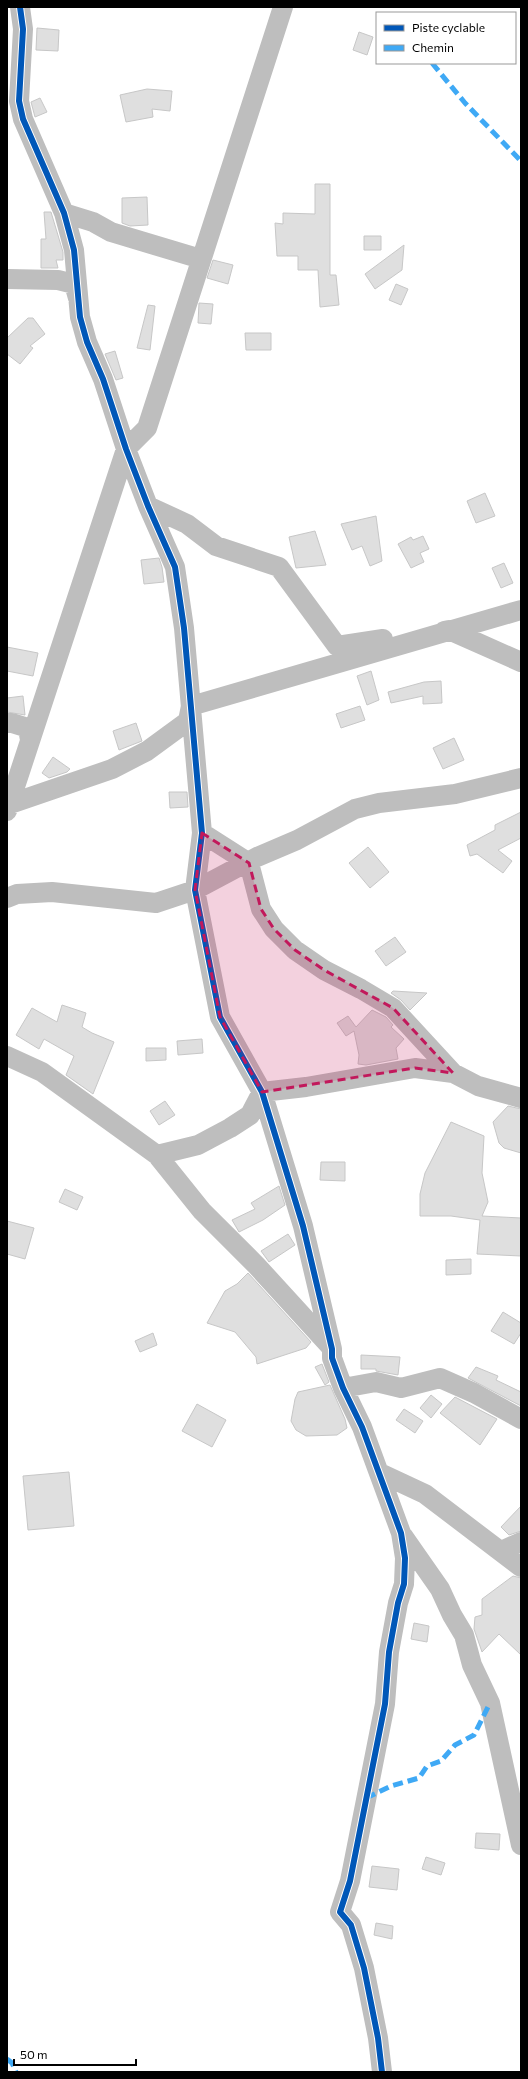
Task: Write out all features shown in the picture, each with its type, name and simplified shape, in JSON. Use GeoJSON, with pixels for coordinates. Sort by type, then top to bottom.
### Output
{"type":"FeatureCollection","features":[{"type":"Feature","properties":{"kind":"street"},"geometry":{"type":"LineString","coordinates":[[20,7],[23,29],[19,101],[23,120],[64,213],[74,250],[80,316],[87,342],[103,379],[126,450],[148,506],[175,567],[184,628],[202,834],[196,890],[220,1017],[262,1092],[303,1226],[332,1349],[332,1358],[343,1388],[362,1427],[401,1533],[405,1558],[404,1584],[398,1603],[389,1652],[386,1704],[350,1881],[340,1912],[351,1925],[364,1968],[378,2038],[382,2072]]}},
{"type":"Feature","properties":{"kind":"street"},"geometry":{"type":"LineString","coordinates":[[8,808],[126,450],[147,428],[283,7]]}},
{"type":"Feature","properties":{"kind":"street"},"geometry":{"type":"LineString","coordinates":[[64,213],[93,222],[111,232],[201,259]]}},
{"type":"Feature","properties":{"kind":"street"},"geometry":{"type":"LineString","coordinates":[[7,279],[58,280],[74,284],[78,300]]}},
{"type":"Feature","properties":{"kind":"street"},"geometry":{"type":"LineString","coordinates":[[148,506],[187,524],[216,546],[279,566],[337,646],[449,630],[521,662]]}},
{"type":"Feature","properties":{"kind":"street"},"geometry":{"type":"LineString","coordinates":[[191,706],[521,610]]}},
{"type":"Feature","properties":{"kind":"street"},"geometry":{"type":"LineString","coordinates":[[8,808],[112,769],[147,751],[188,721],[191,706]]}},
{"type":"Feature","properties":{"kind":"street"},"geometry":{"type":"LineString","coordinates":[[7,723],[28,728],[30,740]]}},
{"type":"Feature","properties":{"kind":"street"},"geometry":{"type":"LineString","coordinates":[[7,898],[17,894],[52,892],[156,903],[196,890],[257,857],[327,825],[355,809],[379,803],[455,794],[521,778]]}},
{"type":"Feature","properties":{"kind":"street"},"geometry":{"type":"LineString","coordinates":[[202,834],[249,862],[261,908],[274,929],[295,950],[324,970],[361,988],[393,1008],[453,1073],[478,1086],[521,1098]]}},
{"type":"Feature","properties":{"kind":"street"},"geometry":{"type":"LineString","coordinates":[[7,1056],[42,1072],[157,1155],[202,1211],[256,1265],[332,1349]]}},
{"type":"Feature","properties":{"kind":"street"},"geometry":{"type":"LineString","coordinates":[[262,1092],[313,1086],[415,1068],[453,1073]]}},
{"type":"Feature","properties":{"kind":"street"},"geometry":{"type":"LineString","coordinates":[[157,1155],[198,1144],[230,1128],[250,1115],[262,1092]]}},
{"type":"Feature","properties":{"kind":"street"},"geometry":{"type":"LineString","coordinates":[[343,1388],[376,1382],[401,1388],[440,1378],[474,1393],[521,1419]]}},
{"type":"Feature","properties":{"kind":"street"},"geometry":{"type":"LineString","coordinates":[[380,1473],[425,1494],[521,1567]]}},
{"type":"Feature","properties":{"kind":"street"},"geometry":{"type":"LineString","coordinates":[[401,1533],[440,1589],[452,1615],[464,1635],[472,1665],[490,1703],[521,1845]]}},
{"type":"Feature","properties":{"kind":"street"},"geometry":{"type":"LineString","coordinates":[[501,1551],[521,1542]]}},
{"type":"Feature","properties":{"kind":"highlighted area"},"geometry":{"type":"Polygon","coordinates":[[[202,833],[249,863],[261,909],[274,929],[295,950],[324,970],[393,1008],[453,1073],[415,1068],[262,1092],[220,1017],[195,890],[202,833]]]}},
{"type":"Feature","properties":{"kind":"building"},"geometry":{"type":"Polygon","coordinates":[[[37,28],[59,30],[58,51],[36,50],[37,28]]]}},
{"type":"Feature","properties":{"kind":"building"},"geometry":{"type":"Polygon","coordinates":[[[359,32],[373,37],[367,55],[353,50],[359,32]]]}},
{"type":"Feature","properties":{"kind":"building"},"geometry":{"type":"Polygon","coordinates":[[[147,89],[172,91],[170,111],[152,109],[153,117],[126,122],[120,95],[147,89]]]}},
{"type":"Feature","properties":{"kind":"building"},"geometry":{"type":"Polygon","coordinates":[[[40,98],[47,112],[35,117],[31,102],[40,98]]]}},
{"type":"Feature","properties":{"kind":"building"},"geometry":{"type":"Polygon","coordinates":[[[315,184],[330,184],[330,275],[336,275],[339,305],[320,307],[318,270],[298,270],[298,256],[277,256],[275,223],[283,224],[283,213],[315,214],[315,184]]]}},
{"type":"Feature","properties":{"kind":"building"},"geometry":{"type":"Polygon","coordinates":[[[147,197],[148,225],[130,226],[122,223],[122,198],[147,197]]]}},
{"type":"Feature","properties":{"kind":"building"},"geometry":{"type":"Polygon","coordinates":[[[44,212],[51,212],[63,252],[63,260],[56,260],[58,268],[41,268],[41,239],[46,239],[44,212]]]}},
{"type":"Feature","properties":{"kind":"building"},"geometry":{"type":"Polygon","coordinates":[[[364,236],[381,236],[381,250],[364,250],[364,236]]]}},
{"type":"Feature","properties":{"kind":"building"},"geometry":{"type":"Polygon","coordinates":[[[404,245],[402,270],[375,289],[365,274],[404,245]]]}},
{"type":"Feature","properties":{"kind":"building"},"geometry":{"type":"Polygon","coordinates":[[[213,260],[233,265],[228,284],[207,278],[213,260]]]}},
{"type":"Feature","properties":{"kind":"building"},"geometry":{"type":"Polygon","coordinates":[[[396,284],[408,289],[401,305],[389,300],[396,284]]]}},
{"type":"Feature","properties":{"kind":"building"},"geometry":{"type":"Polygon","coordinates":[[[199,303],[213,304],[211,324],[198,323],[199,303]]]}},
{"type":"Feature","properties":{"kind":"building"},"geometry":{"type":"Polygon","coordinates":[[[148,305],[155,306],[150,350],[137,348],[148,305]]]}},
{"type":"Feature","properties":{"kind":"building"},"geometry":{"type":"Polygon","coordinates":[[[28,318],[33,318],[45,334],[30,346],[33,348],[20,364],[7,354],[7,338],[28,318]]]}},
{"type":"Feature","properties":{"kind":"building"},"geometry":{"type":"Polygon","coordinates":[[[245,333],[271,333],[271,350],[246,350],[245,333]]]}},
{"type":"Feature","properties":{"kind":"building"},"geometry":{"type":"Polygon","coordinates":[[[115,351],[123,378],[116,380],[105,354],[115,351]]]}},
{"type":"Feature","properties":{"kind":"building"},"geometry":{"type":"Polygon","coordinates":[[[485,493],[495,516],[476,523],[467,501],[485,493]]]}},
{"type":"Feature","properties":{"kind":"building"},"geometry":{"type":"Polygon","coordinates":[[[376,516],[382,561],[370,566],[362,546],[352,550],[341,524],[376,516]]]}},
{"type":"Feature","properties":{"kind":"building"},"geometry":{"type":"Polygon","coordinates":[[[315,531],[326,565],[296,568],[289,537],[315,531]]]}},
{"type":"Feature","properties":{"kind":"building"},"geometry":{"type":"Polygon","coordinates":[[[423,536],[429,549],[420,553],[424,562],[411,568],[398,544],[411,537],[413,540],[423,536]]]}},
{"type":"Feature","properties":{"kind":"building"},"geometry":{"type":"Polygon","coordinates":[[[159,558],[164,582],[144,584],[141,560],[159,558]]]}},
{"type":"Feature","properties":{"kind":"building"},"geometry":{"type":"Polygon","coordinates":[[[504,563],[513,583],[501,588],[492,568],[504,563]]]}},
{"type":"Feature","properties":{"kind":"building"},"geometry":{"type":"Polygon","coordinates":[[[7,647],[38,653],[33,676],[7,671],[7,647]]]}},
{"type":"Feature","properties":{"kind":"building"},"geometry":{"type":"Polygon","coordinates":[[[371,671],[379,700],[367,705],[357,676],[371,671]]]}},
{"type":"Feature","properties":{"kind":"building"},"geometry":{"type":"Polygon","coordinates":[[[441,681],[442,703],[423,704],[423,696],[391,703],[388,692],[424,682],[441,681]]]}},
{"type":"Feature","properties":{"kind":"building"},"geometry":{"type":"Polygon","coordinates":[[[23,696],[25,715],[7,712],[7,698],[23,696]]]}},
{"type":"Feature","properties":{"kind":"building"},"geometry":{"type":"Polygon","coordinates":[[[360,706],[365,720],[341,728],[336,714],[360,706]]]}},
{"type":"Feature","properties":{"kind":"building"},"geometry":{"type":"Polygon","coordinates":[[[136,723],[142,741],[119,750],[113,731],[136,723]]]}},
{"type":"Feature","properties":{"kind":"building"},"geometry":{"type":"Polygon","coordinates":[[[454,738],[464,760],[443,769],[433,748],[454,738]]]}},
{"type":"Feature","properties":{"kind":"building"},"geometry":{"type":"Polygon","coordinates":[[[53,757],[70,769],[67,772],[49,778],[42,773],[53,757]]]}},
{"type":"Feature","properties":{"kind":"building"},"geometry":{"type":"Polygon","coordinates":[[[169,792],[187,792],[188,807],[170,808],[169,792]]]}},
{"type":"Feature","properties":{"kind":"building"},"geometry":{"type":"Polygon","coordinates":[[[521,812],[521,838],[498,850],[512,861],[503,873],[477,854],[470,856],[467,845],[495,830],[495,825],[521,812]]]}},
{"type":"Feature","properties":{"kind":"building"},"geometry":{"type":"Polygon","coordinates":[[[368,847],[389,872],[370,888],[349,863],[368,847]]]}},
{"type":"Feature","properties":{"kind":"building"},"geometry":{"type":"Polygon","coordinates":[[[395,937],[406,952],[386,966],[375,951],[395,937]]]}},
{"type":"Feature","properties":{"kind":"building"},"geometry":{"type":"Polygon","coordinates":[[[393,991],[427,993],[410,1010],[401,1000],[391,993],[393,991]]]}},
{"type":"Feature","properties":{"kind":"building"},"geometry":{"type":"Polygon","coordinates":[[[62,1005],[86,1013],[82,1027],[114,1042],[93,1094],[66,1075],[74,1056],[44,1039],[39,1049],[16,1035],[32,1008],[57,1022],[62,1005]]]}},
{"type":"Feature","properties":{"kind":"building"},"geometry":{"type":"Polygon","coordinates":[[[372,1010],[386,1017],[393,1025],[391,1027],[404,1039],[396,1048],[398,1059],[366,1065],[358,1064],[359,1055],[354,1031],[346,1036],[337,1023],[348,1016],[356,1027],[372,1010]]]}},
{"type":"Feature","properties":{"kind":"building"},"geometry":{"type":"Polygon","coordinates":[[[202,1039],[203,1053],[178,1055],[177,1041],[202,1039]]]}},
{"type":"Feature","properties":{"kind":"building"},"geometry":{"type":"Polygon","coordinates":[[[146,1048],[166,1048],[166,1060],[146,1061],[146,1048]]]}},
{"type":"Feature","properties":{"kind":"building"},"geometry":{"type":"Polygon","coordinates":[[[165,1101],[175,1115],[159,1125],[150,1111],[165,1101]]]}},
{"type":"Feature","properties":{"kind":"building"},"geometry":{"type":"Polygon","coordinates":[[[508,1106],[521,1109],[521,1153],[504,1148],[499,1143],[493,1122],[508,1106]]]}},
{"type":"Feature","properties":{"kind":"building"},"geometry":{"type":"Polygon","coordinates":[[[451,1122],[484,1136],[482,1173],[488,1202],[482,1216],[521,1218],[521,1256],[477,1254],[480,1220],[451,1216],[420,1216],[420,1194],[425,1173],[451,1122]]]}},
{"type":"Feature","properties":{"kind":"building"},"geometry":{"type":"Polygon","coordinates":[[[321,1162],[345,1162],[345,1181],[320,1180],[321,1162]]]}},
{"type":"Feature","properties":{"kind":"building"},"geometry":{"type":"Polygon","coordinates":[[[279,1186],[285,1205],[263,1220],[239,1232],[232,1220],[255,1209],[251,1203],[279,1186]]]}},
{"type":"Feature","properties":{"kind":"building"},"geometry":{"type":"Polygon","coordinates":[[[65,1189],[83,1197],[77,1210],[59,1202],[65,1189]]]}},
{"type":"Feature","properties":{"kind":"building"},"geometry":{"type":"Polygon","coordinates":[[[7,1221],[34,1228],[25,1259],[7,1254],[7,1221]]]}},
{"type":"Feature","properties":{"kind":"building"},"geometry":{"type":"Polygon","coordinates":[[[288,1234],[295,1245],[269,1262],[261,1251],[288,1234]]]}},
{"type":"Feature","properties":{"kind":"building"},"geometry":{"type":"Polygon","coordinates":[[[471,1259],[471,1274],[446,1275],[446,1260],[471,1259]]]}},
{"type":"Feature","properties":{"kind":"building"},"geometry":{"type":"Polygon","coordinates":[[[248,1273],[311,1342],[306,1348],[257,1364],[256,1357],[235,1332],[207,1323],[225,1291],[237,1284],[248,1273]]]}},
{"type":"Feature","properties":{"kind":"building"},"geometry":{"type":"Polygon","coordinates":[[[503,1312],[521,1323],[521,1333],[514,1344],[491,1331],[503,1312]]]}},
{"type":"Feature","properties":{"kind":"building"},"geometry":{"type":"Polygon","coordinates":[[[153,1333],[157,1345],[140,1352],[135,1341],[153,1333]]]}},
{"type":"Feature","properties":{"kind":"building"},"geometry":{"type":"Polygon","coordinates":[[[361,1355],[400,1357],[398,1375],[376,1371],[376,1369],[361,1369],[361,1355]]]}},
{"type":"Feature","properties":{"kind":"building"},"geometry":{"type":"Polygon","coordinates":[[[322,1364],[329,1382],[325,1385],[315,1367],[322,1364]]]}},
{"type":"Feature","properties":{"kind":"building"},"geometry":{"type":"Polygon","coordinates":[[[476,1367],[498,1376],[496,1380],[521,1392],[521,1406],[468,1378],[476,1367]]]}},
{"type":"Feature","properties":{"kind":"building"},"geometry":{"type":"Polygon","coordinates":[[[330,1385],[345,1419],[347,1428],[337,1435],[306,1436],[296,1430],[291,1421],[295,1399],[298,1392],[330,1385]]]}},
{"type":"Feature","properties":{"kind":"building"},"geometry":{"type":"Polygon","coordinates":[[[431,1395],[442,1404],[431,1418],[420,1408],[431,1395]]]}},
{"type":"Feature","properties":{"kind":"building"},"geometry":{"type":"Polygon","coordinates":[[[455,1397],[497,1419],[480,1445],[440,1413],[455,1397]]]}},
{"type":"Feature","properties":{"kind":"building"},"geometry":{"type":"Polygon","coordinates":[[[197,1404],[226,1420],[212,1447],[182,1431],[197,1404]]]}},
{"type":"Feature","properties":{"kind":"building"},"geometry":{"type":"Polygon","coordinates":[[[404,1409],[423,1421],[415,1433],[396,1420],[404,1409]]]}},
{"type":"Feature","properties":{"kind":"building"},"geometry":{"type":"Polygon","coordinates":[[[69,1472],[74,1526],[28,1530],[23,1476],[69,1472]]]}},
{"type":"Feature","properties":{"kind":"building"},"geometry":{"type":"Polygon","coordinates":[[[521,1506],[521,1531],[509,1535],[501,1527],[521,1506]]]}},
{"type":"Feature","properties":{"kind":"building"},"geometry":{"type":"Polygon","coordinates":[[[513,1576],[521,1578],[521,1655],[499,1634],[482,1652],[474,1629],[475,1617],[482,1615],[482,1599],[513,1576]]]}},
{"type":"Feature","properties":{"kind":"building"},"geometry":{"type":"Polygon","coordinates":[[[414,1623],[429,1626],[427,1642],[411,1639],[414,1623]]]}},
{"type":"Feature","properties":{"kind":"building"},"geometry":{"type":"Polygon","coordinates":[[[476,1833],[500,1834],[499,1850],[475,1848],[476,1833]]]}},
{"type":"Feature","properties":{"kind":"building"},"geometry":{"type":"Polygon","coordinates":[[[426,1857],[445,1863],[441,1875],[422,1869],[426,1857]]]}},
{"type":"Feature","properties":{"kind":"building"},"geometry":{"type":"Polygon","coordinates":[[[372,1866],[399,1869],[397,1890],[369,1887],[372,1866]]]}},
{"type":"Feature","properties":{"kind":"building"},"geometry":{"type":"Polygon","coordinates":[[[376,1923],[393,1926],[392,1939],[374,1935],[376,1923]]]}},
{"type":"Feature","properties":{"kind":"marked path"},"geometry":{"type":"LineString","coordinates":[[433,64],[465,103],[521,161]]}},
{"type":"Feature","properties":{"kind":"marked path"},"geometry":{"type":"LineString","coordinates":[[366,1798],[391,1786],[419,1778],[427,1766],[441,1761],[455,1745],[474,1735],[490,1703]]}},
{"type":"Feature","properties":{"kind":"marked path"},"geometry":{"type":"LineString","coordinates":[[7,2059],[12,2063],[16,2072]]}},
{"type":"Feature","properties":{"kind":"cycle path"},"geometry":{"type":"LineString","coordinates":[[20,7],[23,29],[19,101],[23,119],[64,213],[74,250],[80,317],[87,342],[103,379],[126,449],[148,506],[175,567],[184,628],[202,833],[195,890],[220,1017],[262,1092],[303,1226],[332,1349],[332,1358],[343,1388],[362,1427],[401,1533],[405,1558],[404,1584],[398,1603],[389,1652],[385,1704],[350,1881],[340,1912],[351,1925],[364,1968],[378,2038],[382,2072]]}}]}
